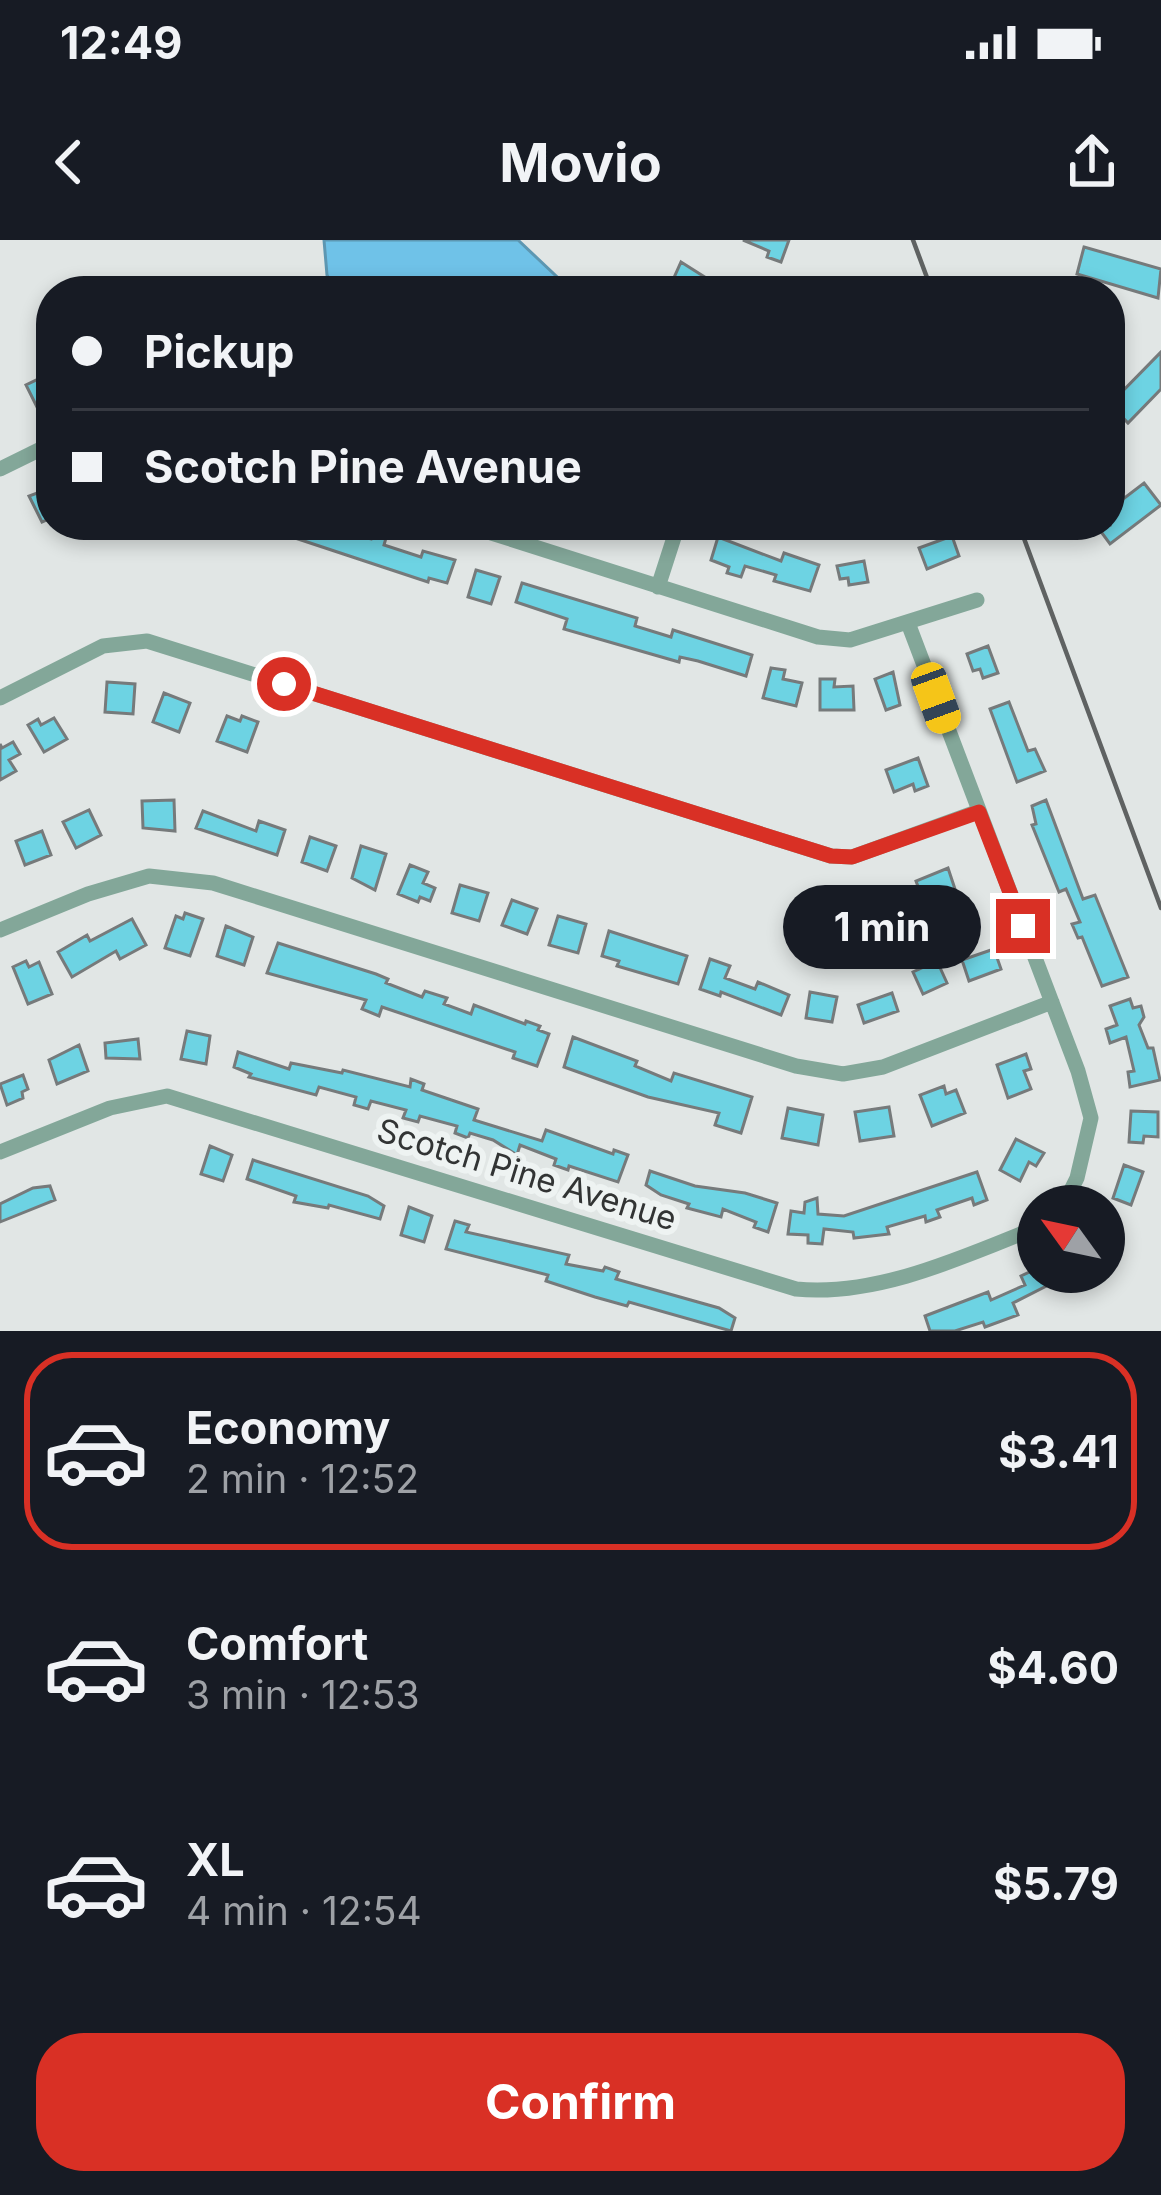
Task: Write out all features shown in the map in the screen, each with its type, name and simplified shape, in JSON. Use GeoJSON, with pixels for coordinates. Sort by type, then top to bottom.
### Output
{"type":"FeatureCollection","features":[{"type":"Feature","properties":{"kind":"street"},"geometry":{"type":"LineString","coordinates":[[0,469],[36,451]]}},
{"type":"Feature","properties":{"kind":"street"},"geometry":{"type":"LineString","coordinates":[[512,540],[818,637],[850,640],[977,599]]}},
{"type":"Feature","properties":{"kind":"street"},"geometry":{"type":"LineString","coordinates":[[658,587],[673,540]]}},
{"type":"Feature","properties":{"kind":"street"},"geometry":{"type":"LineString","coordinates":[[908,622],[1091,1118],[1074,1185]]}},
{"type":"Feature","properties":{"kind":"street"},"geometry":{"type":"LineString","coordinates":[[0,698],[103,646],[146,641],[831,856],[852,857],[979,812]]}},
{"type":"Feature","properties":{"kind":"street"},"geometry":{"type":"LineString","coordinates":[[0,929],[149,876],[213,883],[796,1066],[843,1074],[883,1067],[1052,1002]]}},
{"type":"Feature","properties":{"kind":"street","name":"Scotch Pine Avenue"},"geometry":{"type":"LineString","coordinates":[[0,1152],[110,1108],[167,1096],[796,1289],[830,1292],[862,1288],[1017,1234]]}},
{"type":"Feature","properties":{"kind":"water"},"geometry":{"type":"Polygon","coordinates":[[[324,240],[518,240],[556,276],[328,276],[324,240]]]}},
{"type":"Feature","properties":{"kind":"building"},"geometry":{"type":"Polygon","coordinates":[[[743,240],[789,240],[781,262],[743,240]]]}},
{"type":"Feature","properties":{"kind":"building"},"geometry":{"type":"Polygon","coordinates":[[[1084,247],[1161,269],[1158,298],[1125,288],[1125,276],[1077,274],[1084,247]]]}},
{"type":"Feature","properties":{"kind":"building"},"geometry":{"type":"Polygon","coordinates":[[[681,262],[703,276],[675,276],[681,262]]]}},
{"type":"Feature","properties":{"kind":"building"},"geometry":{"type":"Polygon","coordinates":[[[1161,352],[1161,389],[1128,423],[1125,389],[1161,352]]]}},
{"type":"Feature","properties":{"kind":"building"},"geometry":{"type":"Polygon","coordinates":[[[36,380],[36,405],[26,385],[36,380]]]}},
{"type":"Feature","properties":{"kind":"building"},"geometry":{"type":"Polygon","coordinates":[[[1144,483],[1161,505],[1125,533],[1125,498],[1144,483]]]}},
{"type":"Feature","properties":{"kind":"building"},"geometry":{"type":"Polygon","coordinates":[[[301,540],[385,540],[384,545],[421,557],[423,551],[455,560],[447,583],[429,578],[428,582],[301,540]]]}},
{"type":"Feature","properties":{"kind":"building"},"geometry":{"type":"Polygon","coordinates":[[[717,540],[726,540],[781,561],[784,553],[819,565],[810,591],[745,566],[741,577],[727,573],[729,567],[711,560],[717,540]]]}},
{"type":"Feature","properties":{"kind":"building"},"geometry":{"type":"Polygon","coordinates":[[[953,540],[959,556],[927,569],[919,548],[953,540]]]}},
{"type":"Feature","properties":{"kind":"building"},"geometry":{"type":"Polygon","coordinates":[[[864,561],[868,582],[849,585],[848,578],[840,579],[837,566],[864,561]]]}},
{"type":"Feature","properties":{"kind":"building"},"geometry":{"type":"Polygon","coordinates":[[[476,570],[500,577],[491,604],[468,597],[476,570]]]}},
{"type":"Feature","properties":{"kind":"building"},"geometry":{"type":"Polygon","coordinates":[[[522,583],[637,618],[635,626],[671,637],[673,630],[752,655],[746,676],[564,629],[567,619],[516,602],[522,583]]]}},
{"type":"Feature","properties":{"kind":"building"},"geometry":{"type":"Polygon","coordinates":[[[988,646],[998,673],[983,678],[980,669],[973,671],[967,654],[988,646]]]}},
{"type":"Feature","properties":{"kind":"building"},"geometry":{"type":"Polygon","coordinates":[[[771,668],[785,670],[783,679],[802,683],[796,706],[763,698],[771,668]]]}},
{"type":"Feature","properties":{"kind":"building"},"geometry":{"type":"Polygon","coordinates":[[[893,672],[900,705],[886,710],[875,679],[893,672]]]}},
{"type":"Feature","properties":{"kind":"building"},"geometry":{"type":"Polygon","coordinates":[[[820,679],[835,679],[834,687],[853,686],[854,710],[820,710],[820,679]]]}},
{"type":"Feature","properties":{"kind":"building"},"geometry":{"type":"Polygon","coordinates":[[[107,682],[135,684],[133,714],[105,712],[107,682]]]}},
{"type":"Feature","properties":{"kind":"building"},"geometry":{"type":"Polygon","coordinates":[[[164,693],[190,703],[179,732],[153,722],[164,693]]]}},
{"type":"Feature","properties":{"kind":"building"},"geometry":{"type":"Polygon","coordinates":[[[1009,702],[1028,751],[1035,749],[1045,771],[1017,782],[990,709],[1009,702]]]}},
{"type":"Feature","properties":{"kind":"building"},"geometry":{"type":"Polygon","coordinates":[[[227,716],[258,722],[247,752],[217,741],[227,716]]]}},
{"type":"Feature","properties":{"kind":"building"},"geometry":{"type":"Polygon","coordinates":[[[54,718],[67,739],[44,752],[28,725],[54,718]]]}},
{"type":"Feature","properties":{"kind":"building"},"geometry":{"type":"Polygon","coordinates":[[[13,742],[20,754],[9,760],[16,771],[0,780],[0,744],[2,748],[13,742]]]}},
{"type":"Feature","properties":{"kind":"building"},"geometry":{"type":"Polygon","coordinates":[[[918,758],[928,786],[915,791],[913,784],[894,792],[886,770],[918,758]]]}},
{"type":"Feature","properties":{"kind":"building"},"geometry":{"type":"Polygon","coordinates":[[[174,800],[175,831],[143,828],[142,801],[174,800]]]}},
{"type":"Feature","properties":{"kind":"building"},"geometry":{"type":"Polygon","coordinates":[[[1046,800],[1083,899],[1095,895],[1128,977],[1102,986],[1082,937],[1078,938],[1072,924],[1080,922],[1066,889],[1059,892],[1032,825],[1036,824],[1032,806],[1046,800]]]}},
{"type":"Feature","properties":{"kind":"building"},"geometry":{"type":"Polygon","coordinates":[[[89,810],[101,835],[76,848],[63,822],[89,810]]]}},
{"type":"Feature","properties":{"kind":"building"},"geometry":{"type":"Polygon","coordinates":[[[203,811],[256,831],[259,821],[285,830],[277,855],[196,828],[203,811]]]}},
{"type":"Feature","properties":{"kind":"building"},"geometry":{"type":"Polygon","coordinates":[[[42,831],[51,855],[25,865],[16,841],[42,831]]]}},
{"type":"Feature","properties":{"kind":"building"},"geometry":{"type":"Polygon","coordinates":[[[310,837],[336,846],[327,871],[302,862],[310,837]]]}},
{"type":"Feature","properties":{"kind":"building"},"geometry":{"type":"Polygon","coordinates":[[[361,846],[386,854],[375,890],[352,878],[361,846]]]}},
{"type":"Feature","properties":{"kind":"building"},"geometry":{"type":"Polygon","coordinates":[[[410,865],[428,872],[423,883],[435,888],[430,901],[398,894],[410,865]]]}},
{"type":"Feature","properties":{"kind":"building"},"geometry":{"type":"Polygon","coordinates":[[[948,868],[956,892],[926,908],[916,881],[948,868]]]}},
{"type":"Feature","properties":{"kind":"building"},"geometry":{"type":"Polygon","coordinates":[[[460,885],[488,893],[479,921],[452,913],[460,885]]]}},
{"type":"Feature","properties":{"kind":"building"},"geometry":{"type":"Polygon","coordinates":[[[512,900],[537,909],[527,934],[502,925],[512,900]]]}},
{"type":"Feature","properties":{"kind":"building"},"geometry":{"type":"Polygon","coordinates":[[[185,913],[203,919],[190,956],[165,948],[176,916],[183,919],[185,913]]]}},
{"type":"Feature","properties":{"kind":"building"},"geometry":{"type":"Polygon","coordinates":[[[558,916],[586,924],[578,953],[549,945],[558,916]]]}},
{"type":"Feature","properties":{"kind":"building"},"geometry":{"type":"Polygon","coordinates":[[[132,919],[146,945],[120,959],[116,951],[72,977],[58,952],[87,935],[90,941],[132,919]]]}},
{"type":"Feature","properties":{"kind":"building"},"geometry":{"type":"Polygon","coordinates":[[[226,926],[253,937],[244,965],[217,956],[226,926]]]}},
{"type":"Feature","properties":{"kind":"building"},"geometry":{"type":"Polygon","coordinates":[[[609,931],[687,956],[678,984],[617,966],[619,961],[602,956],[609,931]]]}},
{"type":"Feature","properties":{"kind":"building"},"geometry":{"type":"Polygon","coordinates":[[[278,943],[376,974],[422,997],[425,991],[447,998],[444,1004],[471,1014],[474,1005],[540,1026],[538,1030],[549,1034],[537,1066],[513,1058],[515,1052],[382,1007],[379,1016],[362,1009],[366,1000],[267,973],[278,943]]]}},
{"type":"Feature","properties":{"kind":"building"},"geometry":{"type":"Polygon","coordinates":[[[994,949],[1001,969],[969,981],[962,960],[994,949]]]}},
{"type":"Feature","properties":{"kind":"building"},"geometry":{"type":"Polygon","coordinates":[[[710,959],[730,966],[725,978],[755,989],[758,982],[789,995],[781,1015],[700,989],[710,959]]]}},
{"type":"Feature","properties":{"kind":"building"},"geometry":{"type":"Polygon","coordinates":[[[26,961],[29,967],[39,962],[52,994],[28,1004],[13,967],[26,961]]]}},
{"type":"Feature","properties":{"kind":"building"},"geometry":{"type":"Polygon","coordinates":[[[937,961],[947,983],[923,994],[913,972],[937,961]]]}},
{"type":"Feature","properties":{"kind":"building"},"geometry":{"type":"Polygon","coordinates":[[[810,992],[837,997],[832,1022],[806,1018],[810,992]]]}},
{"type":"Feature","properties":{"kind":"building"},"geometry":{"type":"Polygon","coordinates":[[[892,993],[898,1011],[864,1023],[858,1005],[892,993]]]}},
{"type":"Feature","properties":{"kind":"building"},"geometry":{"type":"Polygon","coordinates":[[[1130,999],[1133,1008],[1141,1006],[1144,1017],[1139,1025],[1148,1048],[1153,1048],[1160,1080],[1130,1087],[1128,1072],[1134,1071],[1126,1037],[1110,1043],[1106,1029],[1117,1025],[1110,1006],[1130,999]]]}},
{"type":"Feature","properties":{"kind":"building"},"geometry":{"type":"Polygon","coordinates":[[[187,1031],[210,1036],[206,1064],[181,1059],[187,1031]]]}},
{"type":"Feature","properties":{"kind":"building"},"geometry":{"type":"Polygon","coordinates":[[[573,1037],[637,1061],[635,1066],[671,1081],[674,1073],[752,1097],[741,1133],[715,1125],[719,1113],[648,1097],[564,1067],[573,1037]]]}},
{"type":"Feature","properties":{"kind":"building"},"geometry":{"type":"Polygon","coordinates":[[[138,1039],[140,1059],[106,1058],[105,1043],[138,1039]]]}},
{"type":"Feature","properties":{"kind":"building"},"geometry":{"type":"Polygon","coordinates":[[[79,1045],[88,1071],[57,1084],[49,1060],[79,1045]]]}},
{"type":"Feature","properties":{"kind":"building"},"geometry":{"type":"Polygon","coordinates":[[[238,1052],[289,1069],[291,1063],[343,1070],[410,1087],[411,1079],[424,1084],[422,1090],[478,1109],[474,1120],[542,1141],[546,1130],[628,1155],[618,1182],[569,1166],[568,1170],[554,1165],[556,1159],[520,1145],[517,1155],[493,1140],[455,1133],[457,1126],[420,1116],[418,1122],[403,1118],[406,1110],[371,1101],[368,1109],[354,1105],[356,1097],[319,1087],[316,1095],[249,1077],[251,1074],[234,1067],[238,1052]]]}},
{"type":"Feature","properties":{"kind":"building"},"geometry":{"type":"Polygon","coordinates":[[[1026,1054],[1031,1069],[1024,1071],[1031,1089],[1008,1098],[997,1065],[1026,1054]]]}},
{"type":"Feature","properties":{"kind":"building"},"geometry":{"type":"Polygon","coordinates":[[[23,1075],[28,1089],[22,1092],[23,1098],[7,1105],[0,1084],[23,1075]]]}},
{"type":"Feature","properties":{"kind":"building"},"geometry":{"type":"Polygon","coordinates":[[[944,1086],[946,1094],[956,1090],[965,1113],[932,1126],[920,1095],[944,1086]]]}},
{"type":"Feature","properties":{"kind":"building"},"geometry":{"type":"Polygon","coordinates":[[[889,1107],[894,1136],[860,1141],[855,1112],[889,1107]]]}},
{"type":"Feature","properties":{"kind":"building"},"geometry":{"type":"Polygon","coordinates":[[[788,1108],[823,1115],[818,1145],[782,1138],[788,1108]]]}},
{"type":"Feature","properties":{"kind":"building"},"geometry":{"type":"Polygon","coordinates":[[[1131,1111],[1158,1112],[1158,1137],[1129,1142],[1131,1111]]]}},
{"type":"Feature","properties":{"kind":"building"},"geometry":{"type":"Polygon","coordinates":[[[1016,1139],[1044,1153],[1036,1166],[1029,1162],[1020,1181],[1000,1170],[1016,1139]]]}},
{"type":"Feature","properties":{"kind":"building"},"geometry":{"type":"Polygon","coordinates":[[[210,1146],[232,1155],[223,1181],[201,1174],[210,1146]]]}},
{"type":"Feature","properties":{"kind":"building"},"geometry":{"type":"Polygon","coordinates":[[[253,1160],[368,1196],[384,1206],[380,1219],[329,1205],[294,1202],[296,1196],[247,1179],[253,1160]]]}},
{"type":"Feature","properties":{"kind":"building"},"geometry":{"type":"Polygon","coordinates":[[[1124,1165],[1143,1172],[1131,1205],[1125,1203],[1125,1185],[1117,1185],[1124,1165]]]}},
{"type":"Feature","properties":{"kind":"building"},"geometry":{"type":"Polygon","coordinates":[[[650,1171],[777,1203],[768,1232],[723,1209],[721,1217],[661,1195],[646,1185],[650,1171]]]}},
{"type":"Feature","properties":{"kind":"building"},"geometry":{"type":"Polygon","coordinates":[[[977,1172],[987,1200],[974,1205],[972,1198],[937,1210],[940,1217],[926,1222],[925,1216],[887,1227],[889,1234],[854,1238],[853,1232],[824,1229],[822,1244],[808,1243],[808,1235],[788,1234],[791,1211],[804,1213],[805,1202],[817,1198],[818,1214],[844,1216],[977,1172]]]}},
{"type":"Feature","properties":{"kind":"building"},"geometry":{"type":"Polygon","coordinates":[[[50,1186],[55,1200],[0,1222],[0,1204],[33,1188],[50,1186]]]}},
{"type":"Feature","properties":{"kind":"building"},"geometry":{"type":"Polygon","coordinates":[[[409,1207],[432,1216],[424,1242],[401,1235],[409,1207]]]}},
{"type":"Feature","properties":{"kind":"building"},"geometry":{"type":"Polygon","coordinates":[[[455,1221],[469,1225],[466,1232],[569,1255],[566,1264],[603,1271],[605,1267],[619,1272],[616,1279],[719,1308],[735,1318],[731,1331],[595,1297],[546,1281],[548,1275],[446,1249],[455,1221]]]}},
{"type":"Feature","properties":{"kind":"building"},"geometry":{"type":"Polygon","coordinates":[[[1017,1289],[1017,1293],[1033,1293],[1013,1303],[1018,1315],[985,1327],[983,1322],[955,1331],[930,1331],[925,1316],[988,1292],[991,1300],[1017,1289]]]}},
{"type":"Feature","properties":{"kind":"railway"},"geometry":{"type":"LineString","coordinates":[[913,240],[926,276]]}},
{"type":"Feature","properties":{"kind":"railway"},"geometry":{"type":"LineString","coordinates":[[1025,540],[1161,908]]}},
{"type":"Feature","properties":{"kind":"route"},"geometry":{"type":"LineString","coordinates":[[284,684],[831,856],[852,857],[979,812],[1023,926]]}}]}
